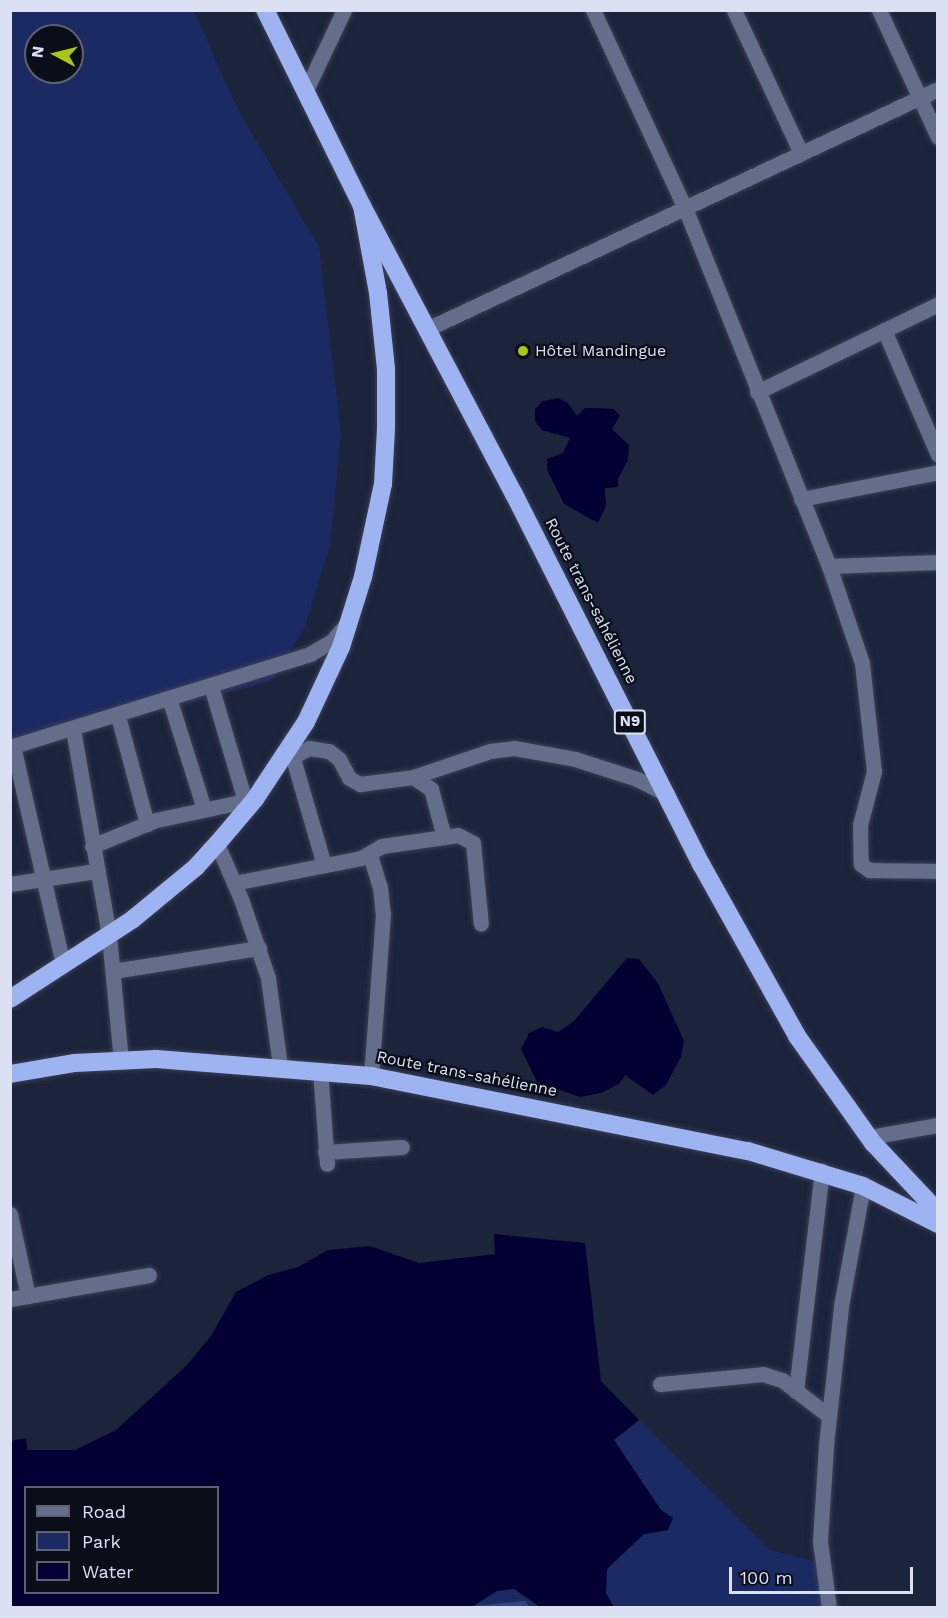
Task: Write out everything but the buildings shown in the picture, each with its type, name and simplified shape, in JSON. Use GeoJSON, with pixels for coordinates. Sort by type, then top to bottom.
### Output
{"type":"FeatureCollection","features":[{"type":"Feature","properties":{"kind":"highway"},"geometry":{"type":"LineString","coordinates":[[10,999],[109,936],[166,893],[217,844],[250,800],[292,752],[327,680],[353,615],[382,484],[386,428],[379,304],[362,206],[265,10]]}},
{"type":"Feature","properties":{"kind":"highway","name":"Route trans-sahélienne"},"geometry":{"type":"LineString","coordinates":[[362,206],[428,329],[667,794],[797,1036],[869,1137],[937,1211]]}},
{"type":"Feature","properties":{"kind":"highway","name":"Route trans-sahélienne"},"geometry":{"type":"LineString","coordinates":[[10,1074],[121,1060],[197,1060],[371,1076],[682,1137],[822,1171],[905,1204],[938,1224]]}},
{"type":"Feature","properties":{"kind":"highway","name":"Route trans-sahélienne"},"geometry":{"type":"LineString","coordinates":[[905,1204],[937,1211]]}},
{"type":"Feature","properties":{"kind":"street"},"geometry":{"type":"LineString","coordinates":[[306,90],[344,10]]}},
{"type":"Feature","properties":{"kind":"street"},"geometry":{"type":"LineString","coordinates":[[593,10],[685,208],[757,392],[829,566],[862,663],[874,771],[860,825],[861,864],[869,870],[938,871]]}},
{"type":"Feature","properties":{"kind":"street"},"geometry":{"type":"LineString","coordinates":[[734,10],[801,153]]}},
{"type":"Feature","properties":{"kind":"street"},"geometry":{"type":"LineString","coordinates":[[879,10],[938,137]]}},
{"type":"Feature","properties":{"kind":"street"},"geometry":{"type":"LineString","coordinates":[[428,329],[938,89]]}},
{"type":"Feature","properties":{"kind":"street"},"geometry":{"type":"LineString","coordinates":[[757,392],[938,304]]}},
{"type":"Feature","properties":{"kind":"street"},"geometry":{"type":"LineString","coordinates":[[884,330],[938,455]]}},
{"type":"Feature","properties":{"kind":"street"},"geometry":{"type":"LineString","coordinates":[[801,499],[938,472]]}},
{"type":"Feature","properties":{"kind":"street"},"geometry":{"type":"LineString","coordinates":[[829,566],[938,562]]}},
{"type":"Feature","properties":{"kind":"street"},"geometry":{"type":"LineString","coordinates":[[63,964],[12,747],[170,701],[310,654],[332,641],[353,615]]}},
{"type":"Feature","properties":{"kind":"street"},"geometry":{"type":"LineString","coordinates":[[92,846],[147,824],[250,800],[211,686]]}},
{"type":"Feature","properties":{"kind":"street"},"geometry":{"type":"LineString","coordinates":[[170,701],[204,809]]}},
{"type":"Feature","properties":{"kind":"street"},"geometry":{"type":"LineString","coordinates":[[118,716],[147,824]]}},
{"type":"Feature","properties":{"kind":"street"},"geometry":{"type":"LineString","coordinates":[[73,729],[109,936],[121,1060]]}},
{"type":"Feature","properties":{"kind":"street"},"geometry":{"type":"LineString","coordinates":[[324,865],[292,752],[309,748],[328,751],[339,759],[350,778],[360,784],[413,777],[490,751],[514,748],[575,759],[637,779],[667,794]]}},
{"type":"Feature","properties":{"kind":"street"},"geometry":{"type":"LineString","coordinates":[[413,777],[431,789],[444,837]]}},
{"type":"Feature","properties":{"kind":"street"},"geometry":{"type":"LineString","coordinates":[[234,883],[370,855],[382,846],[458,835],[473,843],[481,924]]}},
{"type":"Feature","properties":{"kind":"street"},"geometry":{"type":"LineString","coordinates":[[217,844],[259,948],[268,978],[280,1066]]}},
{"type":"Feature","properties":{"kind":"street"},"geometry":{"type":"LineString","coordinates":[[370,855],[380,886],[383,914],[371,1076]]}},
{"type":"Feature","properties":{"kind":"street"},"geometry":{"type":"LineString","coordinates":[[10,884],[96,871]]}},
{"type":"Feature","properties":{"kind":"street"},"geometry":{"type":"LineString","coordinates":[[113,971],[259,948]]}},
{"type":"Feature","properties":{"kind":"street"},"geometry":{"type":"LineString","coordinates":[[320,1070],[326,1158],[402,1147]]}},
{"type":"Feature","properties":{"kind":"street"},"geometry":{"type":"LineString","coordinates":[[869,1137],[938,1125]]}},
{"type":"Feature","properties":{"kind":"street"},"geometry":{"type":"LineString","coordinates":[[796,1391],[822,1171]]}},
{"type":"Feature","properties":{"kind":"street"},"geometry":{"type":"LineString","coordinates":[[829,1608],[820,1541],[829,1416],[841,1306],[863,1186]]}},
{"type":"Feature","properties":{"kind":"street"},"geometry":{"type":"LineString","coordinates":[[10,1214],[28,1296]]}},
{"type":"Feature","properties":{"kind":"street"},"geometry":{"type":"LineString","coordinates":[[10,1299],[149,1275]]}},
{"type":"Feature","properties":{"kind":"street"},"geometry":{"type":"LineString","coordinates":[[660,1384],[763,1374],[774,1376],[829,1416]]}},
{"type":"Feature","properties":{"kind":"green space"},"geometry":{"type":"Polygon","coordinates":[[[11,11],[194,11],[237,108],[319,247],[341,433],[330,546],[304,629],[272,681],[11,750],[11,11]]]}},
{"type":"Feature","properties":{"kind":"green space"},"geometry":{"type":"Polygon","coordinates":[[[639,1420],[770,1550],[828,1565],[837,1607],[614,1607],[606,1593],[606,1570],[644,1534],[668,1530],[661,1511],[614,1440],[639,1420]]]}},
{"type":"Feature","properties":{"kind":"green space"},"geometry":{"type":"Polygon","coordinates":[[[515,1589],[540,1607],[470,1608],[497,1591],[515,1589]]]}},
{"type":"Feature","properties":{"kind":"shaded area"},"geometry":{"type":"Polygon","coordinates":[[[525,1601],[530,1607],[470,1608],[473,1606],[525,1601]]]}},
{"type":"Feature","properties":{"kind":"water"},"geometry":{"type":"Polygon","coordinates":[[[558,398],[568,403],[577,416],[585,408],[594,408],[614,409],[620,416],[612,429],[629,445],[628,460],[618,479],[618,487],[605,488],[606,506],[598,523],[564,504],[547,470],[547,459],[563,453],[570,438],[542,430],[535,421],[535,409],[543,401],[558,398]]]}},
{"type":"Feature","properties":{"kind":"water"},"geometry":{"type":"Polygon","coordinates":[[[627,958],[639,959],[658,983],[684,1041],[681,1057],[666,1085],[653,1095],[625,1075],[619,1084],[601,1093],[580,1097],[537,1082],[521,1049],[529,1033],[542,1027],[558,1032],[574,1021],[627,958]]]}},
{"type":"Feature","properties":{"kind":"water"},"geometry":{"type":"Polygon","coordinates":[[[494,1234],[585,1243],[601,1381],[639,1420],[614,1440],[661,1510],[673,1518],[668,1530],[644,1534],[607,1569],[606,1593],[614,1607],[540,1607],[514,1589],[497,1591],[470,1608],[11,1607],[10,1444],[14,1440],[26,1438],[27,1450],[75,1450],[116,1430],[186,1366],[211,1336],[236,1292],[268,1275],[298,1267],[328,1250],[370,1246],[419,1263],[495,1254],[494,1234]]]}},
{"type":"Feature","properties":{"kind":"place","name":"Hôtel Mandingue"},"geometry":{"type":"Point","coordinates":[523,351]}}]}
